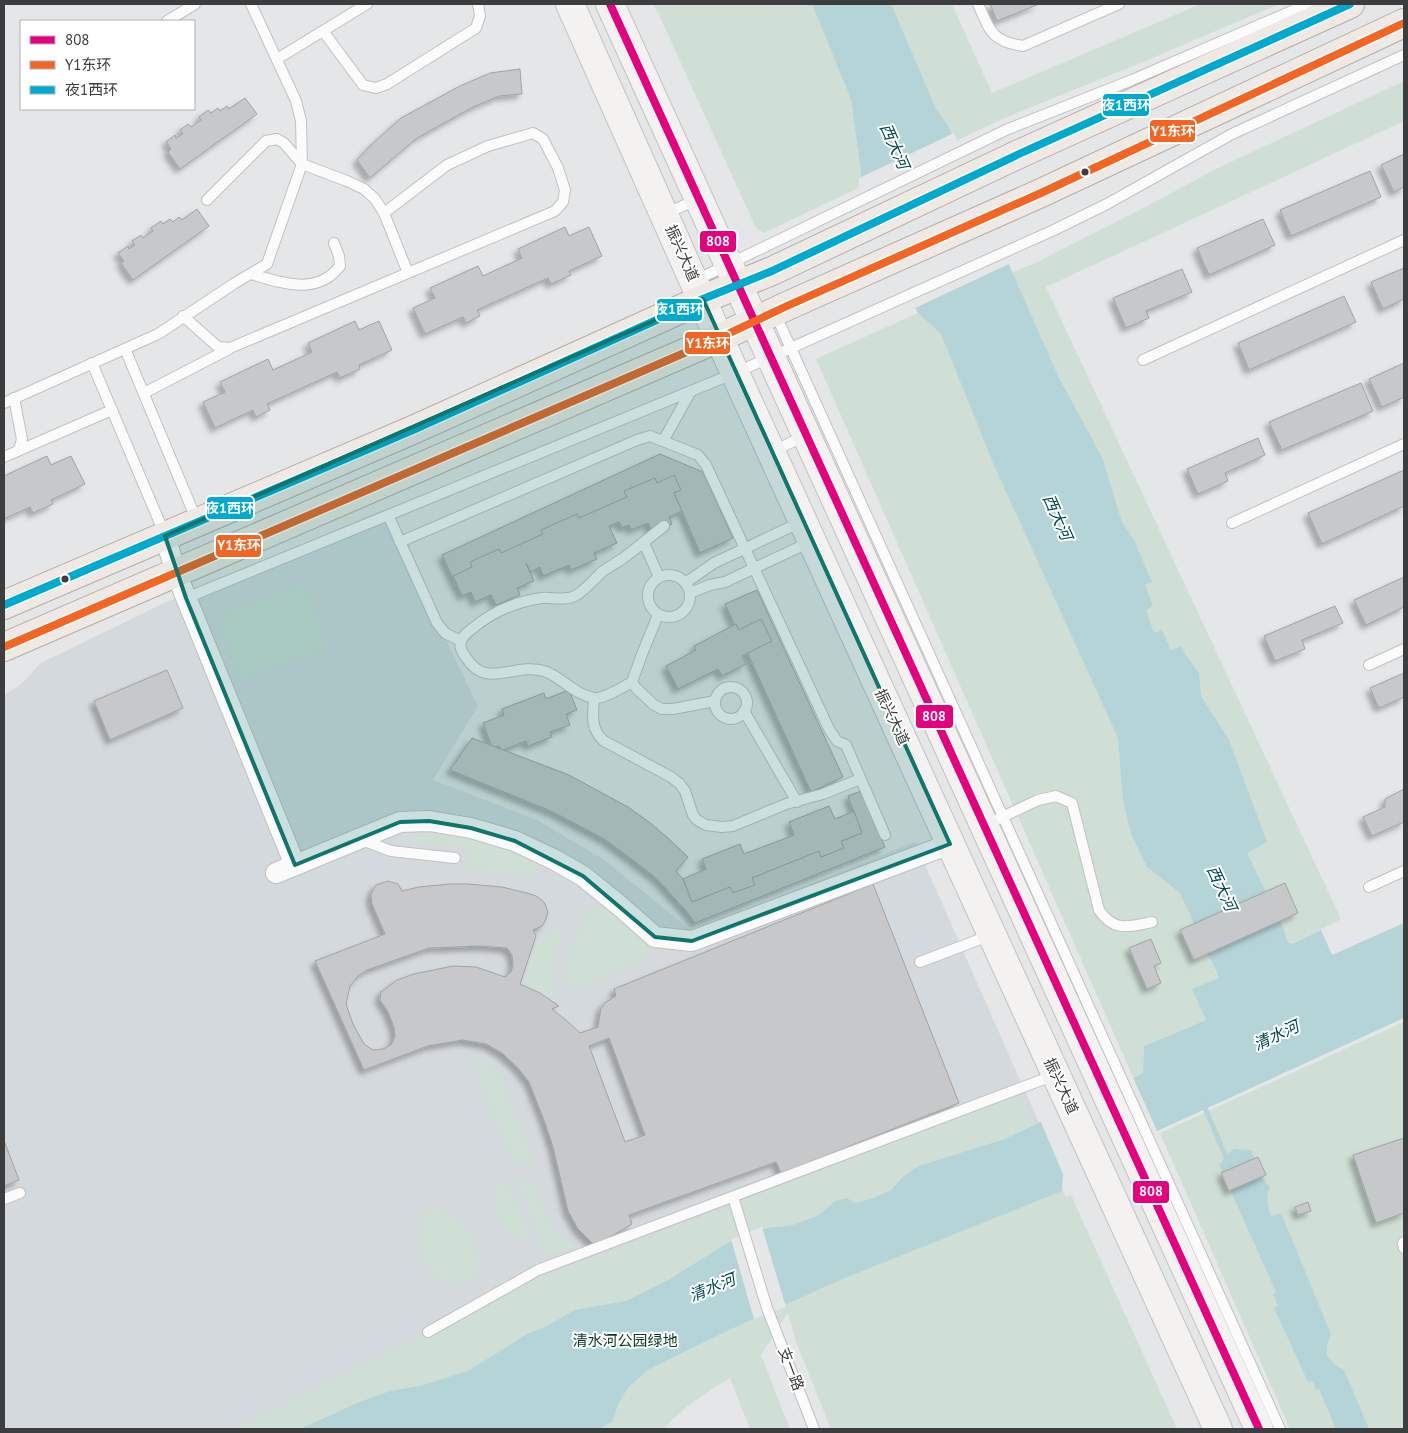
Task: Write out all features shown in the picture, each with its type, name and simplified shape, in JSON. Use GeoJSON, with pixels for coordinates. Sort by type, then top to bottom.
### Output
{"type":"FeatureCollection","features":[{"type":"Feature","properties":{"kind":"main road","name":"振兴大道"},"geometry":{"type":"LineString","coordinates":[[570,4],[719,338],[1218,1429]]}},
{"type":"Feature","properties":{"kind":"main road"},"geometry":{"type":"LineString","coordinates":[[610,4],[733,275],[772,314],[781,352],[807,435],[993,821],[1264,1429]]}},
{"type":"Feature","properties":{"kind":"main road"},"geometry":{"type":"LineString","coordinates":[[4,605],[415,429],[733,275],[772,270],[1348,4]]}},
{"type":"Feature","properties":{"kind":"main road"},"geometry":{"type":"LineString","coordinates":[[4,646],[719,338],[1041,193],[1404,23]]}},
{"type":"Feature","properties":{"kind":"street"},"geometry":{"type":"LineString","coordinates":[[165,536],[176,573],[295,865]]}},
{"type":"Feature","properties":{"kind":"street"},"geometry":{"type":"LineString","coordinates":[[276,873],[400,822],[429,821],[471,828],[515,841],[583,876],[655,938],[692,942],[950,844]]}},
{"type":"Feature","properties":{"kind":"lane"},"geometry":{"type":"LineString","coordinates":[[169,20],[195,4]]}},
{"type":"Feature","properties":{"kind":"lane"},"geometry":{"type":"LineString","coordinates":[[4,403],[158,334],[183,316],[268,264],[302,164],[301,121],[296,100],[251,4]]}},
{"type":"Feature","properties":{"kind":"lane"},"geometry":{"type":"LineString","coordinates":[[277,59],[367,4]]}},
{"type":"Feature","properties":{"kind":"lane"},"geometry":{"type":"LineString","coordinates":[[323,31],[363,85],[376,88],[387,84],[476,28],[480,16],[478,4]]}},
{"type":"Feature","properties":{"kind":"lane"},"geometry":{"type":"LineString","coordinates":[[978,4],[989,28],[998,39],[1010,44],[1023,46],[1119,4]]}},
{"type":"Feature","properties":{"kind":"lane"},"geometry":{"type":"LineString","coordinates":[[733,275],[836,211],[1008,129],[1132,80],[1308,4]]}},
{"type":"Feature","properties":{"kind":"lane"},"geometry":{"type":"LineString","coordinates":[[186,598],[735,373],[1054,230],[1107,204],[1232,134],[1404,56]]}},
{"type":"Feature","properties":{"kind":"lane"},"geometry":{"type":"LineString","coordinates":[[144,393],[230,348],[555,211],[563,202],[565,190],[558,168],[542,139],[533,133],[488,146],[447,165],[384,213]]}},
{"type":"Feature","properties":{"kind":"lane"},"geometry":{"type":"LineString","coordinates":[[207,200],[266,141],[277,139],[284,143],[302,164],[364,189],[375,200],[384,213],[408,273]]}},
{"type":"Feature","properties":{"kind":"lane"},"geometry":{"type":"LineString","coordinates":[[664,214],[698,199]]}},
{"type":"Feature","properties":{"kind":"lane"},"geometry":{"type":"LineString","coordinates":[[1143,360],[1404,240]]}},
{"type":"Feature","properties":{"kind":"lane"},"geometry":{"type":"LineString","coordinates":[[251,274],[283,284],[308,285],[322,281],[334,274],[340,266],[340,256],[334,243]]}},
{"type":"Feature","properties":{"kind":"lane"},"geometry":{"type":"LineString","coordinates":[[183,316],[218,347],[230,348]]}},
{"type":"Feature","properties":{"kind":"lane"},"geometry":{"type":"LineString","coordinates":[[125,349],[198,522]]}},
{"type":"Feature","properties":{"kind":"lane"},"geometry":{"type":"LineString","coordinates":[[781,352],[993,821],[1038,800],[1056,796],[1072,803],[1099,910],[1105,919],[1113,924],[1128,928],[1152,922]]}},
{"type":"Feature","properties":{"kind":"lane"},"geometry":{"type":"LineString","coordinates":[[92,363],[165,536]]}},
{"type":"Feature","properties":{"kind":"lane"},"geometry":{"type":"LineString","coordinates":[[663,441],[691,391]]}},
{"type":"Feature","properties":{"kind":"lane"},"geometry":{"type":"LineString","coordinates":[[14,398],[22,439],[19,450]]}},
{"type":"Feature","properties":{"kind":"lane"},"geometry":{"type":"LineString","coordinates":[[4,456],[112,410]]}},
{"type":"Feature","properties":{"kind":"lane"},"geometry":{"type":"LineString","coordinates":[[771,452],[807,435]]}},
{"type":"Feature","properties":{"kind":"lane"},"geometry":{"type":"LineString","coordinates":[[400,542],[650,436],[698,455],[706,465],[830,729],[837,740],[846,745],[885,835]]}},
{"type":"Feature","properties":{"kind":"lane"},"geometry":{"type":"LineString","coordinates":[[1232,523],[1404,444]]}},
{"type":"Feature","properties":{"kind":"lane"},"geometry":{"type":"LineString","coordinates":[[388,515],[436,622],[445,633],[461,641]]}},
{"type":"Feature","properties":{"kind":"lane"},"geometry":{"type":"LineString","coordinates":[[658,615],[632,682],[601,698],[594,698],[581,693],[554,675],[544,671],[523,669],[495,674],[479,672],[462,653],[460,645],[462,638],[483,620],[497,612],[542,598],[570,598],[576,596],[604,570],[644,543],[664,526]]}},
{"type":"Feature","properties":{"kind":"lane"},"geometry":{"type":"LineString","coordinates":[[685,583],[714,563],[745,548],[807,531]]}},
{"type":"Feature","properties":{"kind":"lane"},"geometry":{"type":"LineString","coordinates":[[690,593],[710,585],[725,582],[754,568],[807,531]]}},
{"type":"Feature","properties":{"kind":"lane"},"geometry":{"type":"LineString","coordinates":[[644,543],[659,577]]}},
{"type":"Feature","properties":{"kind":"lane"},"geometry":{"type":"LineString","coordinates":[[673,576],[685,583],[690,593],[690,600],[683,612],[669,618],[658,615],[651,608],[647,595],[653,582],[659,577],[673,576]]}},
{"type":"Feature","properties":{"kind":"lane"},"geometry":{"type":"LineString","coordinates":[[1369,665],[1404,649]]}},
{"type":"Feature","properties":{"kind":"lane"},"geometry":{"type":"LineString","coordinates":[[632,682],[654,705],[662,708],[673,709],[715,701]]}},
{"type":"Feature","properties":{"kind":"lane"},"geometry":{"type":"LineString","coordinates":[[734,688],[744,694],[747,704],[739,717],[734,719],[724,718],[717,711],[715,701],[720,692],[734,688]]}},
{"type":"Feature","properties":{"kind":"lane"},"geometry":{"type":"LineString","coordinates":[[594,698],[594,727],[598,735],[604,741],[680,783],[685,791],[693,815],[697,820],[706,825],[722,828],[733,826],[786,804],[823,794],[860,778]]}},
{"type":"Feature","properties":{"kind":"lane"},"geometry":{"type":"LineString","coordinates":[[744,711],[797,802]]}},
{"type":"Feature","properties":{"kind":"lane"},"geometry":{"type":"LineString","coordinates":[[359,838],[391,851],[455,858]]}},
{"type":"Feature","properties":{"kind":"lane"},"geometry":{"type":"LineString","coordinates":[[1369,887],[1404,871]]}},
{"type":"Feature","properties":{"kind":"lane"},"geometry":{"type":"LineString","coordinates":[[920,962],[992,934]]}},
{"type":"Feature","properties":{"kind":"lane"},"geometry":{"type":"LineString","coordinates":[[428,1332],[538,1270],[1056,1074]]}},
{"type":"Feature","properties":{"kind":"lane"},"geometry":{"type":"LineString","coordinates":[[4,1200],[20,1193]]}},
{"type":"Feature","properties":{"kind":"lane","name":"支一路"},"geometry":{"type":"LineString","coordinates":[[733,1197],[767,1308],[814,1429]]}},
{"type":"Feature","properties":{"kind":"lane"},"geometry":{"type":"LineString","coordinates":[[1404,1242],[1402,1243],[1404,1248]]}},
{"type":"Feature","properties":{"kind":"highlighted area"},"geometry":{"type":"Polygon","coordinates":[[[703,299],[950,844],[692,941],[655,937],[583,876],[515,841],[471,828],[429,821],[400,822],[295,865],[186,598],[165,536],[703,299]]]}},
{"type":"Feature","properties":{"kind":"shaded area"},"geometry":{"type":"Polygon","coordinates":[[[383,510],[478,706],[433,780],[537,820],[603,859],[692,931],[915,842],[1039,1123],[1005,1139],[300,1429],[4,1429],[4,695],[20,685],[41,663],[160,605],[383,510]]]}},
{"type":"Feature","properties":{"kind":"green space"},"geometry":{"type":"Polygon","coordinates":[[[654,4],[952,4],[992,93],[1201,4],[1279,4],[1002,119],[764,233],[756,228],[654,4]]]}},
{"type":"Feature","properties":{"kind":"green space"},"geometry":{"type":"Polygon","coordinates":[[[1404,81],[1404,121],[1046,287],[1341,919],[1292,944],[1288,942],[1282,926],[1210,960],[1219,979],[1206,1020],[1144,1046],[1143,1073],[1133,1077],[816,359],[1035,263],[1218,168],[1404,81]]]}},
{"type":"Feature","properties":{"kind":"green space"},"geometry":{"type":"Polygon","coordinates":[[[304,584],[328,647],[242,679],[219,616],[304,584]]]}},
{"type":"Feature","properties":{"kind":"green space"},"geometry":{"type":"Polygon","coordinates":[[[431,833],[472,839],[519,853],[536,863],[535,871],[526,874],[465,868],[468,849],[395,839],[414,834],[431,833]]]}},
{"type":"Feature","properties":{"kind":"green space"},"geometry":{"type":"Polygon","coordinates":[[[605,906],[650,945],[644,960],[613,971],[583,990],[571,983],[568,976],[569,961],[580,926],[585,917],[593,909],[605,906]]]}},
{"type":"Feature","properties":{"kind":"green space"},"geometry":{"type":"Polygon","coordinates":[[[565,926],[551,973],[559,995],[552,998],[523,983],[537,941],[556,929],[565,926]]]}},
{"type":"Feature","properties":{"kind":"green space"},"geometry":{"type":"Polygon","coordinates":[[[1404,1022],[1404,1429],[1290,1429],[1160,1133],[1404,1022]]]}},
{"type":"Feature","properties":{"kind":"green space"},"geometry":{"type":"Polygon","coordinates":[[[481,1061],[489,1067],[497,1067],[534,1163],[513,1163],[473,1064],[481,1061]]]}},
{"type":"Feature","properties":{"kind":"green space","name":"清水河公园绿地"},"geometry":{"type":"Polygon","coordinates":[[[1015,1095],[1021,1098],[1024,1103],[1066,1197],[1071,1195],[1177,1429],[831,1429],[796,1342],[788,1313],[761,1355],[790,1429],[750,1429],[730,1378],[694,1401],[664,1429],[235,1429],[428,1332],[541,1278],[1015,1095]]]}},
{"type":"Feature","properties":{"kind":"green space"},"geometry":{"type":"Polygon","coordinates":[[[517,1178],[527,1180],[535,1188],[545,1213],[556,1233],[571,1247],[546,1257],[517,1178]]]}},
{"type":"Feature","properties":{"kind":"green space"},"geometry":{"type":"Polygon","coordinates":[[[506,1179],[531,1240],[512,1236],[500,1224],[494,1210],[494,1195],[498,1183],[506,1179]]]}},
{"type":"Feature","properties":{"kind":"green space"},"geometry":{"type":"Polygon","coordinates":[[[432,1208],[460,1222],[474,1242],[479,1264],[478,1270],[473,1279],[463,1286],[446,1285],[430,1272],[421,1256],[418,1240],[419,1225],[424,1213],[432,1208]]]}},
{"type":"Feature","properties":{"kind":"water"},"geometry":{"type":"Polygon","coordinates":[[[812,4],[891,4],[936,109],[947,124],[1059,378],[1102,457],[1122,522],[1134,540],[1152,582],[1145,585],[1153,606],[1146,610],[1154,633],[1162,630],[1171,650],[1182,646],[1185,654],[1199,673],[1201,696],[1229,740],[1267,842],[1247,853],[1282,925],[1288,942],[1292,944],[1321,930],[1332,955],[1404,923],[1404,1018],[1063,1174],[1062,1191],[840,1280],[729,1330],[647,1370],[628,1388],[619,1402],[612,1422],[599,1429],[300,1429],[357,1403],[387,1392],[423,1385],[468,1371],[527,1334],[545,1327],[575,1310],[626,1301],[670,1279],[729,1242],[767,1228],[793,1225],[819,1215],[835,1201],[847,1198],[854,1203],[871,1199],[891,1190],[903,1177],[919,1166],[1005,1139],[1143,1073],[1144,1046],[1206,1020],[1192,989],[1219,978],[1180,893],[1147,867],[1131,834],[1123,800],[1118,738],[993,463],[941,334],[918,313],[861,190],[861,171],[851,99],[812,4]]]}},
{"type":"Feature","properties":{"kind":"water"},"geometry":{"type":"Polygon","coordinates":[[[1235,1149],[1251,1150],[1270,1188],[1267,1198],[1271,1216],[1281,1213],[1331,1334],[1327,1345],[1327,1355],[1334,1364],[1344,1370],[1369,1429],[1336,1429],[1319,1389],[1316,1390],[1313,1381],[1308,1382],[1274,1308],[1278,1306],[1273,1294],[1276,1292],[1219,1165],[1235,1149]]]}},
{"type":"Feature","properties":{"kind":"pier"},"geometry":{"type":"Polygon","coordinates":[[[954,133],[1011,263],[913,309],[859,191],[859,178],[954,133]]]}},
{"type":"Feature","properties":{"kind":"pier"},"geometry":{"type":"Polygon","coordinates":[[[1132,1075],[1158,1133],[1065,1176],[1065,1179],[1040,1120],[1132,1075]]]}},
{"type":"Feature","properties":{"kind":"pier"},"geometry":{"type":"Polygon","coordinates":[[[762,1227],[786,1307],[754,1319],[731,1239],[762,1227]]]}},
{"type":"Feature","properties":{"kind":"building"},"geometry":{"type":"Polygon","coordinates":[[[990,4],[1039,4],[997,21],[990,4]]]}},
{"type":"Feature","properties":{"kind":"building"},"geometry":{"type":"Polygon","coordinates":[[[520,69],[522,94],[499,96],[473,107],[417,138],[370,178],[357,160],[401,118],[460,86],[490,73],[520,69]]]}},
{"type":"Feature","properties":{"kind":"building"},"geometry":{"type":"Polygon","coordinates":[[[245,98],[257,114],[180,169],[168,152],[171,149],[166,142],[175,135],[176,138],[183,134],[180,130],[188,124],[191,127],[201,120],[199,117],[208,110],[211,113],[218,108],[220,111],[227,106],[229,109],[245,98]]]}},
{"type":"Feature","properties":{"kind":"building"},"geometry":{"type":"Polygon","coordinates":[[[1404,154],[1404,187],[1394,192],[1381,165],[1404,154]]]}},
{"type":"Feature","properties":{"kind":"building"},"geometry":{"type":"Polygon","coordinates":[[[1370,171],[1381,197],[1291,236],[1280,210],[1370,171]]]}},
{"type":"Feature","properties":{"kind":"building"},"geometry":{"type":"Polygon","coordinates":[[[197,209],[209,226],[133,280],[121,263],[124,261],[118,253],[128,246],[129,249],[135,245],[132,241],[141,235],[143,238],[153,231],[151,228],[161,221],[163,224],[170,219],[173,222],[179,217],[182,220],[197,209]]]}},
{"type":"Feature","properties":{"kind":"building"},"geometry":{"type":"Polygon","coordinates":[[[1263,219],[1275,245],[1209,275],[1197,248],[1263,219]]]}},
{"type":"Feature","properties":{"kind":"building"},"geometry":{"type":"Polygon","coordinates":[[[565,227],[569,236],[589,227],[602,256],[569,271],[571,275],[551,284],[548,278],[477,310],[480,316],[466,323],[463,317],[425,334],[413,308],[435,298],[430,288],[478,266],[483,276],[522,258],[518,249],[565,227]]]}},
{"type":"Feature","properties":{"kind":"building"},"geometry":{"type":"Polygon","coordinates":[[[1404,268],[1404,299],[1383,309],[1371,282],[1404,268]]]}},
{"type":"Feature","properties":{"kind":"building"},"geometry":{"type":"Polygon","coordinates":[[[1182,269],[1192,292],[1146,311],[1149,318],[1126,328],[1113,298],[1182,269]]]}},
{"type":"Feature","properties":{"kind":"building"},"geometry":{"type":"Polygon","coordinates":[[[1344,296],[1356,322],[1249,370],[1238,343],[1344,296]]]}},
{"type":"Feature","properties":{"kind":"building"},"geometry":{"type":"Polygon","coordinates":[[[355,321],[359,330],[379,321],[392,350],[359,365],[360,369],[340,378],[337,372],[267,404],[270,410],[256,417],[253,410],[215,428],[203,402],[225,392],[220,382],[268,359],[273,370],[312,352],[308,343],[355,321]]]}},
{"type":"Feature","properties":{"kind":"building"},"geometry":{"type":"Polygon","coordinates":[[[1404,363],[1404,397],[1382,407],[1369,379],[1404,363]]]}},
{"type":"Feature","properties":{"kind":"building"},"geometry":{"type":"Polygon","coordinates":[[[1361,383],[1373,411],[1282,450],[1269,422],[1361,383]]]}},
{"type":"Feature","properties":{"kind":"building"},"geometry":{"type":"Polygon","coordinates":[[[1258,438],[1265,455],[1225,473],[1228,481],[1198,494],[1187,469],[1258,438]]]}},
{"type":"Feature","properties":{"kind":"building"},"geometry":{"type":"Polygon","coordinates":[[[660,454],[703,472],[733,538],[700,553],[674,493],[660,490],[457,587],[442,555],[660,454]]]}},
{"type":"Feature","properties":{"kind":"building"},"geometry":{"type":"Polygon","coordinates":[[[47,456],[51,465],[71,456],[85,484],[51,500],[53,504],[33,513],[30,507],[4,519],[4,476],[47,456]]]}},
{"type":"Feature","properties":{"kind":"building"},"geometry":{"type":"Polygon","coordinates":[[[1404,470],[1404,506],[1322,544],[1308,513],[1404,470]]]}},
{"type":"Feature","properties":{"kind":"building"},"geometry":{"type":"Polygon","coordinates":[[[674,475],[681,490],[674,493],[682,511],[669,517],[672,524],[652,532],[648,523],[631,530],[629,525],[622,528],[619,522],[609,526],[617,543],[594,553],[597,559],[571,570],[569,565],[543,576],[540,567],[530,572],[534,581],[517,588],[520,595],[496,605],[491,595],[475,602],[471,592],[462,596],[453,576],[472,567],[470,562],[499,549],[501,553],[543,534],[541,530],[577,514],[579,518],[627,497],[624,491],[655,478],[657,483],[674,475]]]}},
{"type":"Feature","properties":{"kind":"building"},"geometry":{"type":"Polygon","coordinates":[[[1404,577],[1404,607],[1366,625],[1354,600],[1404,577]]]}},
{"type":"Feature","properties":{"kind":"building"},"geometry":{"type":"Polygon","coordinates":[[[757,590],[843,777],[811,792],[725,604],[757,590]]]}},
{"type":"Feature","properties":{"kind":"building"},"geometry":{"type":"Polygon","coordinates":[[[1335,606],[1343,623],[1302,640],[1305,649],[1275,661],[1264,636],[1335,606]]]}},
{"type":"Feature","properties":{"kind":"building"},"geometry":{"type":"Polygon","coordinates":[[[761,619],[772,641],[742,656],[746,664],[722,676],[718,669],[678,689],[666,666],[696,650],[694,646],[736,624],[739,630],[761,619]]]}},
{"type":"Feature","properties":{"kind":"building"},"geometry":{"type":"Polygon","coordinates":[[[167,670],[183,708],[110,740],[94,701],[167,670]]]}},
{"type":"Feature","properties":{"kind":"building"},"geometry":{"type":"Polygon","coordinates":[[[1404,673],[1404,697],[1379,708],[1370,688],[1404,673]]]}},
{"type":"Feature","properties":{"kind":"building"},"geometry":{"type":"Polygon","coordinates":[[[569,690],[577,710],[566,714],[570,725],[550,732],[552,737],[528,746],[526,741],[501,751],[499,746],[492,748],[483,723],[504,715],[502,709],[544,693],[546,699],[569,690]]]}},
{"type":"Feature","properties":{"kind":"building"},"geometry":{"type":"Polygon","coordinates":[[[472,738],[569,775],[628,807],[649,822],[688,857],[676,871],[683,879],[692,902],[862,833],[848,796],[861,791],[885,847],[695,923],[656,878],[604,839],[553,812],[450,770],[472,738]]]}},
{"type":"Feature","properties":{"kind":"building"},"geometry":{"type":"Polygon","coordinates":[[[1404,789],[1404,822],[1372,836],[1363,817],[1385,807],[1385,799],[1404,789]]]}},
{"type":"Feature","properties":{"kind":"building"},"geometry":{"type":"Polygon","coordinates":[[[829,806],[835,819],[854,811],[862,833],[841,841],[844,848],[821,857],[819,851],[752,878],[755,885],[733,893],[730,887],[692,902],[683,879],[706,869],[702,859],[740,844],[744,854],[794,835],[789,822],[829,806]]]}},
{"type":"Feature","properties":{"kind":"building"},"geometry":{"type":"Polygon","coordinates":[[[388,881],[398,884],[402,891],[419,887],[450,884],[502,887],[527,893],[542,900],[548,912],[542,926],[533,930],[536,936],[520,984],[540,993],[559,1006],[552,1009],[580,1033],[598,1027],[601,1008],[606,1002],[616,996],[614,989],[873,884],[959,1103],[781,1173],[776,1162],[629,1215],[632,1224],[598,1244],[592,1243],[578,1229],[568,1211],[553,1147],[529,1082],[502,1053],[486,1044],[462,1040],[428,1046],[364,1070],[315,961],[385,934],[372,904],[371,894],[376,885],[388,881]],[[480,946],[429,948],[367,970],[358,976],[350,986],[346,1004],[353,1024],[364,1044],[373,1050],[383,1049],[391,1045],[395,1037],[394,1027],[388,1012],[380,1000],[381,992],[397,980],[414,974],[453,966],[476,967],[505,977],[511,972],[513,965],[512,955],[507,948],[480,946]],[[609,1038],[589,1046],[625,1142],[645,1135],[609,1038]]]}},
{"type":"Feature","properties":{"kind":"building"},"geometry":{"type":"Polygon","coordinates":[[[1285,883],[1298,913],[1194,960],[1180,930],[1285,883]]]}},
{"type":"Feature","properties":{"kind":"building"},"geometry":{"type":"Polygon","coordinates":[[[1151,939],[1161,963],[1154,966],[1161,983],[1147,989],[1129,948],[1151,939]]]}},
{"type":"Feature","properties":{"kind":"building"},"geometry":{"type":"Polygon","coordinates":[[[1404,1138],[1404,1213],[1376,1223],[1353,1155],[1404,1138]]]}},
{"type":"Feature","properties":{"kind":"building"},"geometry":{"type":"Polygon","coordinates":[[[4,1143],[19,1180],[4,1186],[4,1143]]]}},
{"type":"Feature","properties":{"kind":"building"},"geometry":{"type":"Polygon","coordinates":[[[1258,1157],[1266,1175],[1229,1191],[1221,1173],[1258,1157]]]}},
{"type":"Feature","properties":{"kind":"building"},"geometry":{"type":"Polygon","coordinates":[[[1308,1202],[1311,1211],[1298,1215],[1295,1207],[1308,1202]]]}},
{"type":"Feature","properties":{"kind":"waterway"},"geometry":{"type":"LineString","coordinates":[[1203,1103],[1228,1162]]}},
{"type":"Feature","properties":{"kind":"transit line","name":"808"},"geometry":{"type":"LineString","coordinates":[[610,4],[1259,1429]]}},
{"type":"Feature","properties":{"kind":"transit line","name":"夜1西环"},"geometry":{"type":"LineString","coordinates":[[4,605],[415,429],[703,299],[772,271],[1019,154],[1350,4]]}},
{"type":"Feature","properties":{"kind":"transit line","name":"Y1东环"},"geometry":{"type":"LineString","coordinates":[[4,647],[719,338],[1041,193],[1404,23]]}},
{"type":"Feature","properties":{"kind":"water label","name":"西大河"},"geometry":{"type":"Point","coordinates":[895,146]}},
{"type":"Feature","properties":{"kind":"water label","name":"西大河"},"geometry":{"type":"Point","coordinates":[1058,517]}},
{"type":"Feature","properties":{"kind":"water label","name":"西大河"},"geometry":{"type":"Point","coordinates":[1222,888]}},
{"type":"Feature","properties":{"kind":"water label","name":"清水河"},"geometry":{"type":"Point","coordinates":[1276,1035]}},
{"type":"Feature","properties":{"kind":"water label","name":"清水河"},"geometry":{"type":"Point","coordinates":[712,1287]}}]}
